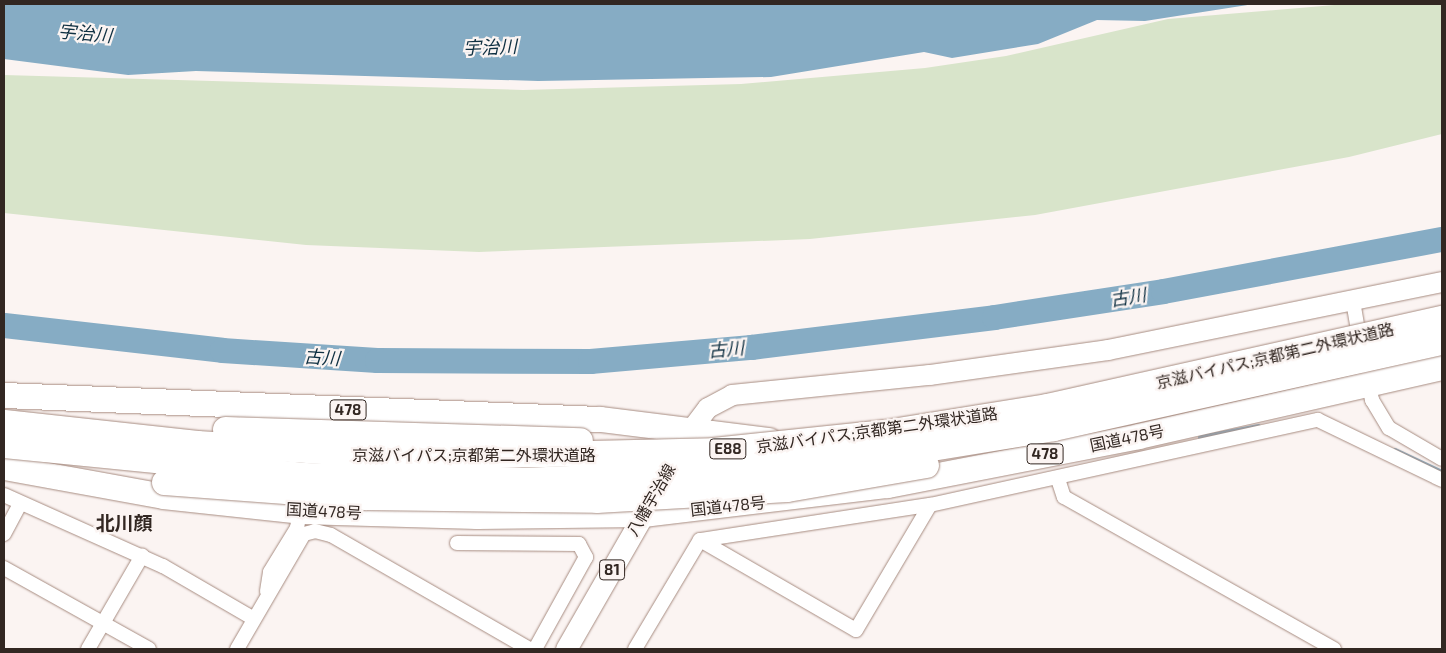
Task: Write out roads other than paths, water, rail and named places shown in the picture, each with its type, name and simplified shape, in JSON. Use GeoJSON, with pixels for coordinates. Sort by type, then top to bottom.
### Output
{"type":"FeatureCollection","features":[{"type":"Feature","properties":{"kind":"highway","name":"京滋バイパス;京都第二外環状道路"},"geometry":{"type":"LineString","coordinates":[[4,422],[197,443],[412,457],[713,450],[876,433],[1047,406],[1442,318]]}},
{"type":"Feature","properties":{"kind":"highway","name":"京滋バイパス;京都第二外環状道路"},"geometry":{"type":"LineString","coordinates":[[4,444],[304,475],[615,478],[895,454],[1132,413],[1442,342]]}},
{"type":"Feature","properties":{"kind":"highway","name":"国道478号"},"geometry":{"type":"LineString","coordinates":[[4,467],[164,496],[300,511],[477,516],[643,514],[802,498],[977,468],[1368,381],[1442,359]]}},
{"type":"Feature","properties":{"kind":"highway","name":"国道478号"},"geometry":{"type":"LineString","coordinates":[[4,394],[600,419],[692,429],[892,458],[948,458],[1029,449],[1442,367]]}},
{"type":"Feature","properties":{"kind":"highway"},"geometry":{"type":"LineString","coordinates":[[4,408],[233,430],[657,442],[713,450]]}},
{"type":"Feature","properties":{"kind":"highway"},"geometry":{"type":"LineString","coordinates":[[4,467],[164,482],[365,497],[505,500],[726,495],[836,482],[956,459],[1132,413]]}},
{"type":"Feature","properties":{"kind":"main road","name":"八幡宇治線"},"geometry":{"type":"LineString","coordinates":[[566,649],[692,429]]}},
{"type":"Feature","properties":{"kind":"street"},"geometry":{"type":"LineString","coordinates":[[692,429],[708,408],[732,395],[930,376],[1108,350],[1353,302],[1442,282]]}},
{"type":"Feature","properties":{"kind":"street"},"geometry":{"type":"LineString","coordinates":[[1353,302],[1368,381],[1379,415],[1408,442],[1442,460]]}},
{"type":"Feature","properties":{"kind":"street"},"geometry":{"type":"LineString","coordinates":[[700,540],[930,505],[982,492],[1058,479],[1318,420],[1400,458],[1442,480]]}},
{"type":"Feature","properties":{"kind":"street"},"geometry":{"type":"LineString","coordinates":[[1400,458],[1408,442]]}},
{"type":"Feature","properties":{"kind":"street"},"geometry":{"type":"LineString","coordinates":[[977,468],[982,492]]}},
{"type":"Feature","properties":{"kind":"street"},"geometry":{"type":"LineString","coordinates":[[1058,479],[1064,497],[1334,649]]}},
{"type":"Feature","properties":{"kind":"street"},"geometry":{"type":"LineString","coordinates":[[4,495],[20,504],[142,556],[254,619]]}},
{"type":"Feature","properties":{"kind":"street"},"geometry":{"type":"LineString","coordinates":[[4,534],[20,504]]}},
{"type":"Feature","properties":{"kind":"street"},"geometry":{"type":"LineString","coordinates":[[700,540],[856,630],[930,505]]}},
{"type":"Feature","properties":{"kind":"street"},"geometry":{"type":"LineString","coordinates":[[266,599],[270,572],[297,528],[300,511]]}},
{"type":"Feature","properties":{"kind":"street"},"geometry":{"type":"LineString","coordinates":[[237,649],[304,534],[315,531],[331,535],[529,649]]}},
{"type":"Feature","properties":{"kind":"street"},"geometry":{"type":"LineString","coordinates":[[635,649],[700,540]]}},
{"type":"Feature","properties":{"kind":"street"},"geometry":{"type":"LineString","coordinates":[[457,542],[579,544],[586,557],[535,649]]}},
{"type":"Feature","properties":{"kind":"street"},"geometry":{"type":"LineString","coordinates":[[88,649],[142,556]]}},
{"type":"Feature","properties":{"kind":"street"},"geometry":{"type":"LineString","coordinates":[[4,568],[149,649]]}},
{"type":"Feature","properties":{"kind":"water","name":"宇治川"},"geometry":{"type":"Polygon","coordinates":[[[4,4],[1254,4],[1145,21],[1097,20],[1038,44],[952,58],[924,52],[771,77],[538,81],[196,71],[128,75],[4,59],[4,4]]]}},
{"type":"Feature","properties":{"kind":"waterway","name":"古川"},"geometry":{"type":"LineString","coordinates":[[4,325],[222,350],[377,360],[590,361],[751,347],[994,317],[1163,291],[1442,239]]}},
{"type":"Feature","properties":{"kind":"waterway"},"geometry":{"type":"LineString","coordinates":[[1200,437],[1258,426]]}},
{"type":"Feature","properties":{"kind":"waterway"},"geometry":{"type":"LineString","coordinates":[[1395,450],[1442,472]]}},
{"type":"Feature","properties":{"kind":"district","name":"北川顔"},"geometry":{"type":"Point","coordinates":[124,523]}}]}
